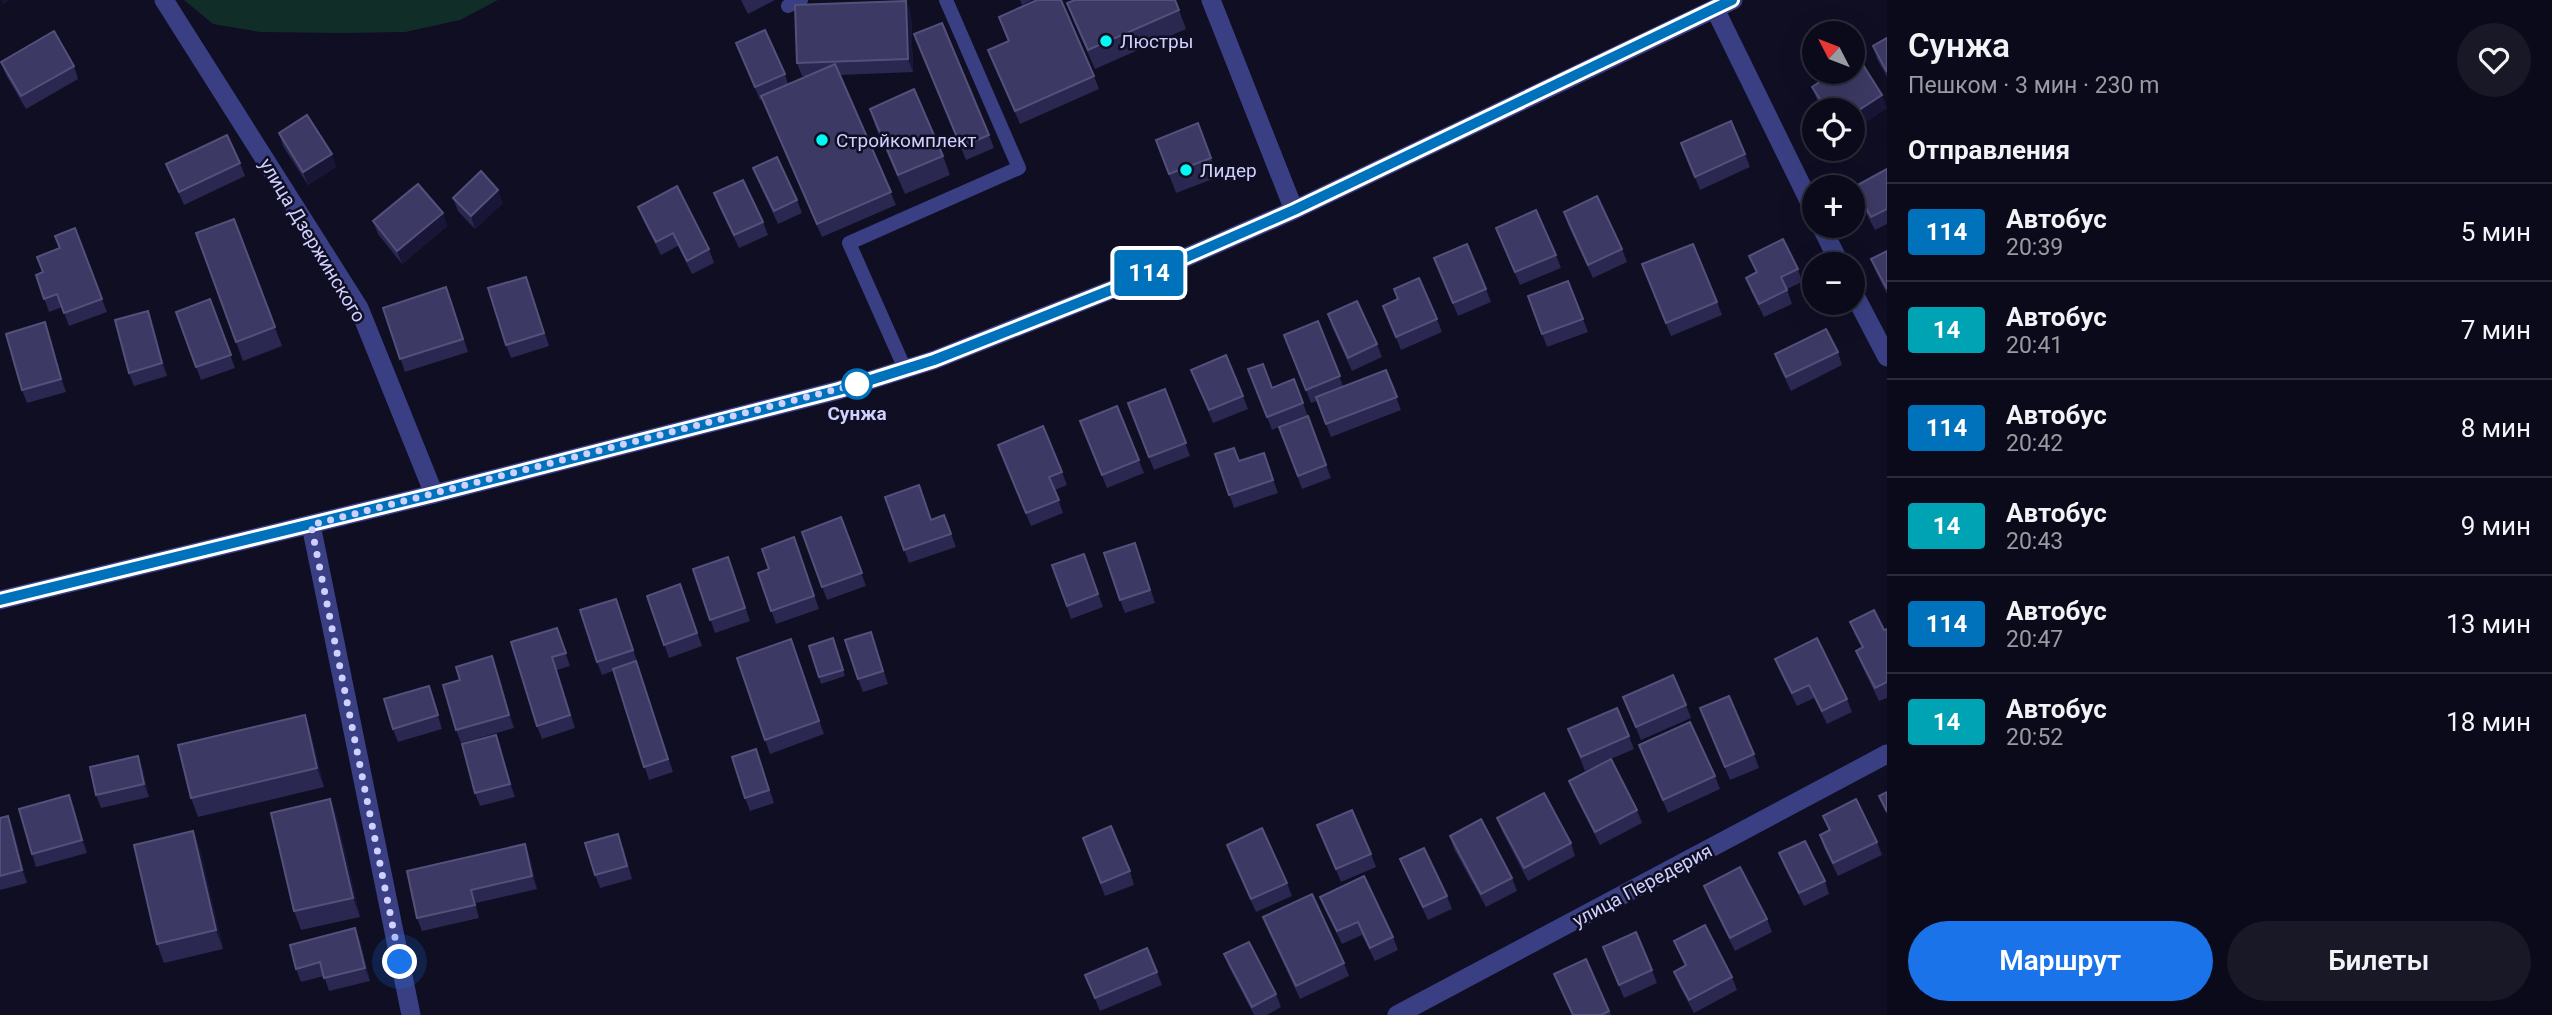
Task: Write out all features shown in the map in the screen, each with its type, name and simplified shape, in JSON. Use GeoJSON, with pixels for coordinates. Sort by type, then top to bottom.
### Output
{"type":"FeatureCollection","features":[{"type":"Feature","properties":{"kind":"street","name":"улица Дзержинского"},"geometry":{"type":"LineString","coordinates":[[164,0],[359,308],[434,494]]}},
{"type":"Feature","properties":{"kind":"street"},"geometry":{"type":"LineString","coordinates":[[1211,0],[1294,210]]}},
{"type":"Feature","properties":{"kind":"street"},"geometry":{"type":"LineString","coordinates":[[0,600],[311,525],[839,390],[934,360],[1116,288],[1294,210],[1724,4],[1802,183]]}},
{"type":"Feature","properties":{"kind":"street"},"geometry":{"type":"LineString","coordinates":[[1865,315],[1887,357]]}},
{"type":"Feature","properties":{"kind":"street"},"geometry":{"type":"LineString","coordinates":[[311,525],[411,1015]]}},
{"type":"Feature","properties":{"kind":"street","name":"улица Передерия"},"geometry":{"type":"LineString","coordinates":[[1397,1015],[1887,754]]}},
{"type":"Feature","properties":{"kind":"lane"},"geometry":{"type":"LineString","coordinates":[[905,369],[849,243],[1019,168],[946,0]]}},
{"type":"Feature","properties":{"kind":"green space"},"geometry":{"type":"Polygon","coordinates":[[[184,0],[498,0],[460,20],[405,32],[342,33],[260,32],[213,24],[184,0]]]}},
{"type":"Feature","properties":{"kind":"building"},"geometry":{"type":"Polygon","coordinates":[[[1037,0],[1061,0],[1094,76],[1015,111],[988,50],[1009,41],[999,17],[1037,0]]]}},
{"type":"Feature","properties":{"kind":"building"},"geometry":{"type":"Polygon","coordinates":[[[1075,0],[1175,0],[1179,10],[1088,50],[1067,3],[1075,0]]]}},
{"type":"Feature","properties":{"kind":"building"},"geometry":{"type":"Polygon","coordinates":[[[906,1],[908,59],[797,63],[795,5],[906,1]]]}},
{"type":"Feature","properties":{"kind":"building"},"geometry":{"type":"Polygon","coordinates":[[[942,23],[989,135],[961,147],[914,34],[942,23]]]}},
{"type":"Feature","properties":{"kind":"building"},"geometry":{"type":"Polygon","coordinates":[[[765,30],[785,74],[755,87],[736,43],[765,30]]]}},
{"type":"Feature","properties":{"kind":"building"},"geometry":{"type":"Polygon","coordinates":[[[54,31],[74,66],[21,96],[1,62],[54,31]]]}},
{"type":"Feature","properties":{"kind":"building"},"geometry":{"type":"Polygon","coordinates":[[[1887,38],[1887,72],[1873,46],[1887,38]]]}},
{"type":"Feature","properties":{"kind":"building"},"geometry":{"type":"Polygon","coordinates":[[[835,64],[891,192],[817,224],[761,96],[835,64]]]}},
{"type":"Feature","properties":{"kind":"building"},"geometry":{"type":"Polygon","coordinates":[[[1866,70],[1882,95],[1865,106],[1865,98],[1819,98],[1812,87],[1817,84],[1866,84],[1866,70]]]}},
{"type":"Feature","properties":{"kind":"building"},"geometry":{"type":"Polygon","coordinates":[[[914,89],[943,156],[898,175],[870,109],[914,89]]]}},
{"type":"Feature","properties":{"kind":"building"},"geometry":{"type":"Polygon","coordinates":[[[307,115],[332,154],[303,172],[279,133],[307,115]]]}},
{"type":"Feature","properties":{"kind":"building"},"geometry":{"type":"Polygon","coordinates":[[[1731,121],[1745,154],[1695,177],[1681,143],[1731,121]]]}},
{"type":"Feature","properties":{"kind":"building"},"geometry":{"type":"Polygon","coordinates":[[[1198,123],[1211,158],[1169,174],[1156,140],[1198,123]]]}},
{"type":"Feature","properties":{"kind":"building"},"geometry":{"type":"Polygon","coordinates":[[[227,135],[240,163],[179,192],[166,164],[227,135]]]}},
{"type":"Feature","properties":{"kind":"building"},"geometry":{"type":"Polygon","coordinates":[[[777,157],[797,200],[774,211],[753,168],[777,157]]]}},
{"type":"Feature","properties":{"kind":"building"},"geometry":{"type":"Polygon","coordinates":[[[1887,169],[1887,209],[1871,217],[1865,206],[1865,181],[1887,169]]]}},
{"type":"Feature","properties":{"kind":"building"},"geometry":{"type":"Polygon","coordinates":[[[481,171],[498,190],[471,216],[453,198],[481,171]]]}},
{"type":"Feature","properties":{"kind":"building"},"geometry":{"type":"Polygon","coordinates":[[[743,180],[763,222],[734,235],[714,193],[743,180]]]}},
{"type":"Feature","properties":{"kind":"building"},"geometry":{"type":"Polygon","coordinates":[[[418,184],[443,213],[397,251],[373,221],[418,184]]]}},
{"type":"Feature","properties":{"kind":"building"},"geometry":{"type":"Polygon","coordinates":[[[677,186],[709,249],[687,261],[673,233],[656,242],[638,207],[677,186]]]}},
{"type":"Feature","properties":{"kind":"building"},"geometry":{"type":"Polygon","coordinates":[[[1597,196],[1622,249],[1588,265],[1564,212],[1597,196]]]}},
{"type":"Feature","properties":{"kind":"building"},"geometry":{"type":"Polygon","coordinates":[[[1536,210],[1556,255],[1515,272],[1496,228],[1536,210]]]}},
{"type":"Feature","properties":{"kind":"building"},"geometry":{"type":"Polygon","coordinates":[[[234,219],[275,327],[236,342],[196,233],[234,219]]]}},
{"type":"Feature","properties":{"kind":"building"},"geometry":{"type":"Polygon","coordinates":[[[75,228],[102,299],[64,313],[57,294],[44,299],[36,275],[43,272],[37,257],[60,248],[55,236],[75,228]]]}},
{"type":"Feature","properties":{"kind":"building"},"geometry":{"type":"Polygon","coordinates":[[[1783,239],[1798,269],[1781,277],[1787,290],[1759,304],[1746,278],[1757,272],[1749,256],[1783,239]]]}},
{"type":"Feature","properties":{"kind":"building"},"geometry":{"type":"Polygon","coordinates":[[[1467,244],[1486,289],[1453,303],[1434,258],[1467,244]]]}},
{"type":"Feature","properties":{"kind":"building"},"geometry":{"type":"Polygon","coordinates":[[[1693,244],[1717,302],[1666,323],[1642,264],[1693,244]]]}},
{"type":"Feature","properties":{"kind":"building"},"geometry":{"type":"Polygon","coordinates":[[[1887,251],[1887,289],[1871,259],[1887,251]]]}},
{"type":"Feature","properties":{"kind":"building"},"geometry":{"type":"Polygon","coordinates":[[[526,277],[544,333],[506,345],[488,288],[526,277]]]}},
{"type":"Feature","properties":{"kind":"building"},"geometry":{"type":"Polygon","coordinates":[[[1419,278],[1437,319],[1396,337],[1383,306],[1398,299],[1394,289],[1419,278]]]}},
{"type":"Feature","properties":{"kind":"building"},"geometry":{"type":"Polygon","coordinates":[[[1568,281],[1583,319],[1542,334],[1528,296],[1568,281]]]}},
{"type":"Feature","properties":{"kind":"building"},"geometry":{"type":"Polygon","coordinates":[[[446,287],[463,339],[400,359],[383,308],[446,287]]]}},
{"type":"Feature","properties":{"kind":"building"},"geometry":{"type":"Polygon","coordinates":[[[210,299],[231,355],[196,367],[176,312],[210,299]]]}},
{"type":"Feature","properties":{"kind":"building"},"geometry":{"type":"Polygon","coordinates":[[[1357,301],[1377,344],[1348,358],[1328,314],[1357,301]]]}},
{"type":"Feature","properties":{"kind":"building"},"geometry":{"type":"Polygon","coordinates":[[[148,311],[162,363],[129,373],[115,320],[148,311]]]}},
{"type":"Feature","properties":{"kind":"building"},"geometry":{"type":"Polygon","coordinates":[[[1318,321],[1340,376],[1306,390],[1284,335],[1318,321]]]}},
{"type":"Feature","properties":{"kind":"building"},"geometry":{"type":"Polygon","coordinates":[[[45,322],[61,379],[22,390],[6,334],[45,322]]]}},
{"type":"Feature","properties":{"kind":"building"},"geometry":{"type":"Polygon","coordinates":[[[1826,329],[1838,352],[1786,377],[1775,354],[1826,329]]]}},
{"type":"Feature","properties":{"kind":"building"},"geometry":{"type":"Polygon","coordinates":[[[1226,355],[1243,396],[1209,410],[1191,370],[1226,355]]]}},
{"type":"Feature","properties":{"kind":"building"},"geometry":{"type":"Polygon","coordinates":[[[1263,364],[1272,388],[1294,379],[1303,403],[1267,417],[1248,369],[1263,364]]]}},
{"type":"Feature","properties":{"kind":"building"},"geometry":{"type":"Polygon","coordinates":[[[1386,370],[1397,397],[1326,424],[1316,397],[1386,370]]]}},
{"type":"Feature","properties":{"kind":"building"},"geometry":{"type":"Polygon","coordinates":[[[1165,389],[1186,443],[1149,457],[1128,403],[1165,389]]]}},
{"type":"Feature","properties":{"kind":"building"},"geometry":{"type":"Polygon","coordinates":[[[1117,406],[1139,460],[1102,475],[1080,421],[1117,406]]]}},
{"type":"Feature","properties":{"kind":"building"},"geometry":{"type":"Polygon","coordinates":[[[1308,416],[1326,465],[1298,476],[1279,427],[1308,416]]]}},
{"type":"Feature","properties":{"kind":"building"},"geometry":{"type":"Polygon","coordinates":[[[1043,426],[1062,472],[1049,477],[1059,500],[1026,513],[998,445],[1043,426]]]}},
{"type":"Feature","properties":{"kind":"building"},"geometry":{"type":"Polygon","coordinates":[[[1234,448],[1239,461],[1264,453],[1273,480],[1229,495],[1215,454],[1234,448]]]}},
{"type":"Feature","properties":{"kind":"building"},"geometry":{"type":"Polygon","coordinates":[[[919,485],[931,520],[944,515],[951,534],[904,550],[885,497],[919,485]]]}},
{"type":"Feature","properties":{"kind":"building"},"geometry":{"type":"Polygon","coordinates":[[[841,517],[862,573],[822,587],[802,532],[841,517]]]}},
{"type":"Feature","properties":{"kind":"building"},"geometry":{"type":"Polygon","coordinates":[[[794,537],[814,596],[771,611],[758,573],[769,569],[762,549],[794,537]]]}},
{"type":"Feature","properties":{"kind":"building"},"geometry":{"type":"Polygon","coordinates":[[[1135,543],[1150,590],[1120,600],[1104,553],[1135,543]]]}},
{"type":"Feature","properties":{"kind":"building"},"geometry":{"type":"Polygon","coordinates":[[[1084,554],[1098,594],[1067,606],[1052,565],[1084,554]]]}},
{"type":"Feature","properties":{"kind":"building"},"geometry":{"type":"Polygon","coordinates":[[[728,557],[745,608],[710,620],[693,569],[728,557]]]}},
{"type":"Feature","properties":{"kind":"building"},"geometry":{"type":"Polygon","coordinates":[[[680,584],[697,633],[664,645],[647,596],[680,584]]]}},
{"type":"Feature","properties":{"kind":"building"},"geometry":{"type":"Polygon","coordinates":[[[616,599],[633,650],[597,662],[580,610],[616,599]]]}},
{"type":"Feature","properties":{"kind":"building"},"geometry":{"type":"Polygon","coordinates":[[[1874,610],[1884,630],[1887,629],[1887,682],[1875,688],[1856,651],[1863,647],[1850,622],[1874,610]]]}},
{"type":"Feature","properties":{"kind":"building"},"geometry":{"type":"Polygon","coordinates":[[[557,628],[566,653],[552,657],[570,715],[537,726],[511,642],[557,628]]]}},
{"type":"Feature","properties":{"kind":"building"},"geometry":{"type":"Polygon","coordinates":[[[871,632],[883,671],[858,679],[845,640],[871,632]]]}},
{"type":"Feature","properties":{"kind":"building"},"geometry":{"type":"Polygon","coordinates":[[[833,638],[843,670],[819,677],[809,646],[833,638]]]}},
{"type":"Feature","properties":{"kind":"building"},"geometry":{"type":"Polygon","coordinates":[[[1817,638],[1847,699],[1822,711],[1809,685],[1792,693],[1775,659],[1817,638]]]}},
{"type":"Feature","properties":{"kind":"building"},"geometry":{"type":"Polygon","coordinates":[[[791,639],[819,721],[765,740],[737,658],[791,639]]]}},
{"type":"Feature","properties":{"kind":"building"},"geometry":{"type":"Polygon","coordinates":[[[492,656],[509,715],[456,730],[443,685],[460,680],[456,667],[492,656]]]}},
{"type":"Feature","properties":{"kind":"building"},"geometry":{"type":"Polygon","coordinates":[[[636,661],[668,759],[644,767],[613,669],[636,661]]]}},
{"type":"Feature","properties":{"kind":"building"},"geometry":{"type":"Polygon","coordinates":[[[1673,675],[1686,705],[1636,727],[1623,697],[1673,675]]]}},
{"type":"Feature","properties":{"kind":"building"},"geometry":{"type":"Polygon","coordinates":[[[429,686],[438,715],[393,729],[384,699],[429,686]]]}},
{"type":"Feature","properties":{"kind":"building"},"geometry":{"type":"Polygon","coordinates":[[[1729,696],[1754,754],[1725,767],[1700,708],[1729,696]]]}},
{"type":"Feature","properties":{"kind":"building"},"geometry":{"type":"Polygon","coordinates":[[[1617,708],[1629,736],[1581,757],[1568,729],[1617,708]]]}},
{"type":"Feature","properties":{"kind":"building"},"geometry":{"type":"Polygon","coordinates":[[[305,715],[317,768],[191,798],[178,745],[305,715]]]}},
{"type":"Feature","properties":{"kind":"building"},"geometry":{"type":"Polygon","coordinates":[[[1690,722],[1715,776],[1663,800],[1639,745],[1690,722]]]}},
{"type":"Feature","properties":{"kind":"building"},"geometry":{"type":"Polygon","coordinates":[[[496,735],[510,784],[475,793],[462,744],[496,735]]]}},
{"type":"Feature","properties":{"kind":"building"},"geometry":{"type":"Polygon","coordinates":[[[756,749],[769,790],[745,798],[732,757],[756,749]]]}},
{"type":"Feature","properties":{"kind":"building"},"geometry":{"type":"Polygon","coordinates":[[[138,756],[144,784],[96,795],[90,767],[138,756]]]}},
{"type":"Feature","properties":{"kind":"building"},"geometry":{"type":"Polygon","coordinates":[[[1611,759],[1637,810],[1595,832],[1569,781],[1611,759]]]}},
{"type":"Feature","properties":{"kind":"building"},"geometry":{"type":"Polygon","coordinates":[[[1887,792],[1887,812],[1879,796],[1887,792]]]}},
{"type":"Feature","properties":{"kind":"building"},"geometry":{"type":"Polygon","coordinates":[[[1544,793],[1571,843],[1524,868],[1497,818],[1544,793]]]}},
{"type":"Feature","properties":{"kind":"building"},"geometry":{"type":"Polygon","coordinates":[[[69,795],[82,840],[32,854],[19,809],[69,795]]]}},
{"type":"Feature","properties":{"kind":"building"},"geometry":{"type":"Polygon","coordinates":[[[330,799],[353,898],[294,911],[271,813],[330,799]]]}},
{"type":"Feature","properties":{"kind":"building"},"geometry":{"type":"Polygon","coordinates":[[[1856,799],[1877,842],[1833,863],[1820,835],[1830,830],[1823,816],[1856,799]]]}},
{"type":"Feature","properties":{"kind":"building"},"geometry":{"type":"Polygon","coordinates":[[[1352,810],[1371,854],[1336,869],[1317,825],[1352,810]]]}},
{"type":"Feature","properties":{"kind":"building"},"geometry":{"type":"Polygon","coordinates":[[[8,816],[22,870],[0,876],[0,818],[8,816]]]}},
{"type":"Feature","properties":{"kind":"building"},"geometry":{"type":"Polygon","coordinates":[[[1481,819],[1512,878],[1481,894],[1450,836],[1481,819]]]}},
{"type":"Feature","properties":{"kind":"building"},"geometry":{"type":"Polygon","coordinates":[[[1111,826],[1130,871],[1101,883],[1083,838],[1111,826]]]}},
{"type":"Feature","properties":{"kind":"building"},"geometry":{"type":"Polygon","coordinates":[[[1262,828],[1287,883],[1251,899],[1227,845],[1262,828]]]}},
{"type":"Feature","properties":{"kind":"building"},"geometry":{"type":"Polygon","coordinates":[[[193,831],[216,930],[157,944],[134,845],[193,831]]]}},
{"type":"Feature","properties":{"kind":"building"},"geometry":{"type":"Polygon","coordinates":[[[618,834],[627,866],[595,875],[585,843],[618,834]]]}},
{"type":"Feature","properties":{"kind":"building"},"geometry":{"type":"Polygon","coordinates":[[[1805,841],[1825,881],[1799,893],[1779,853],[1805,841]]]}},
{"type":"Feature","properties":{"kind":"building"},"geometry":{"type":"Polygon","coordinates":[[[525,844],[532,876],[471,890],[475,905],[417,918],[407,871],[525,844]]]}},
{"type":"Feature","properties":{"kind":"building"},"geometry":{"type":"Polygon","coordinates":[[[1424,848],[1447,896],[1423,907],[1400,859],[1424,848]]]}},
{"type":"Feature","properties":{"kind":"building"},"geometry":{"type":"Polygon","coordinates":[[[1740,867],[1767,919],[1730,938],[1704,886],[1740,867]]]}},
{"type":"Feature","properties":{"kind":"building"},"geometry":{"type":"Polygon","coordinates":[[[1364,876],[1393,937],[1370,948],[1358,922],[1337,931],[1320,897],[1364,876]]]}},
{"type":"Feature","properties":{"kind":"building"},"geometry":{"type":"Polygon","coordinates":[[[1312,894],[1344,963],[1296,986],[1263,917],[1312,894]]]}},
{"type":"Feature","properties":{"kind":"building"},"geometry":{"type":"Polygon","coordinates":[[[1705,925],[1732,977],[1689,1000],[1674,972],[1686,965],[1674,941],[1705,925]]]}},
{"type":"Feature","properties":{"kind":"building"},"geometry":{"type":"Polygon","coordinates":[[[355,928],[365,968],[324,978],[320,962],[296,969],[290,945],[355,928]]]}},
{"type":"Feature","properties":{"kind":"building"},"geometry":{"type":"Polygon","coordinates":[[[1636,932],[1652,970],[1619,985],[1603,947],[1636,932]]]}},
{"type":"Feature","properties":{"kind":"building"},"geometry":{"type":"Polygon","coordinates":[[[1249,942],[1276,994],[1252,1007],[1224,954],[1249,942]]]}},
{"type":"Feature","properties":{"kind":"building"},"geometry":{"type":"Polygon","coordinates":[[[1147,948],[1157,972],[1095,998],[1085,975],[1147,948]]]}},
{"type":"Feature","properties":{"kind":"building"},"geometry":{"type":"Polygon","coordinates":[[[1586,959],[1609,1011],[1601,1015],[1573,1015],[1554,974],[1586,959]]]}},
{"type":"Feature","properties":{"kind":"bus line","name":"114"},"geometry":{"type":"LineString","coordinates":[[0,600],[434,494],[839,390],[934,360],[1116,288],[1294,210],[1732,0]]}},
{"type":"Feature","properties":{"kind":"place","name":"Люстры"},"geometry":{"type":"Point","coordinates":[1106,41]}},
{"type":"Feature","properties":{"kind":"place","name":"Стройкомплект"},"geometry":{"type":"Point","coordinates":[822,140]}},
{"type":"Feature","properties":{"kind":"place","name":"Лидер"},"geometry":{"type":"Point","coordinates":[1186,170]}},
{"type":"Feature","properties":{"kind":"place","name":"Сунжа"},"geometry":{"type":"Point","coordinates":[857,384]}},
{"type":"Feature","properties":{"kind":"route"},"geometry":{"type":"LineString","coordinates":[[400,962],[311,525],[861,383],[857,384]]}}]}
